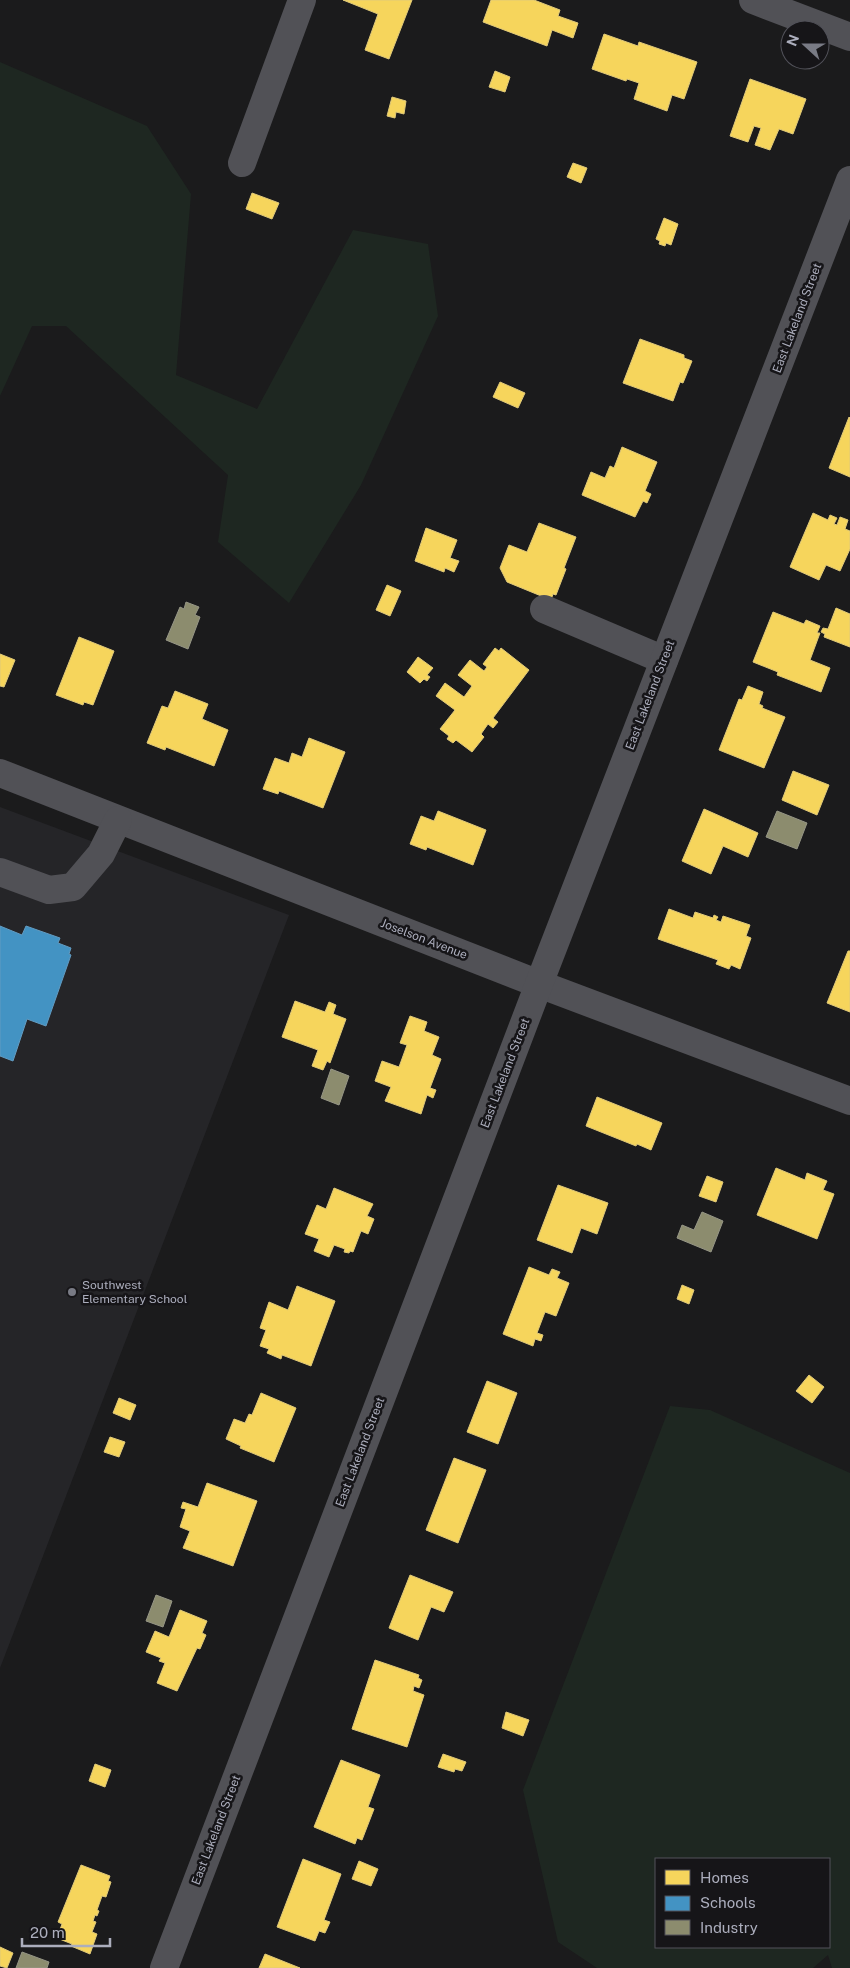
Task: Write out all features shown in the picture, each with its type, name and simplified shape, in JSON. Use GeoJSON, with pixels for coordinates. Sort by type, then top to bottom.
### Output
{"type":"FeatureCollection","features":[{"type":"Feature","properties":{"kind":"street"},"geometry":{"type":"LineString","coordinates":[[242,163],[302,0]]}},
{"type":"Feature","properties":{"kind":"street"},"geometry":{"type":"LineString","coordinates":[[753,0],[850,37]]}},
{"type":"Feature","properties":{"kind":"street","name":"East Lakeland Street"},"geometry":{"type":"LineString","coordinates":[[164,1968],[539,984],[850,180]]}},
{"type":"Feature","properties":{"kind":"street"},"geometry":{"type":"LineString","coordinates":[[544,609],[664,660]]}},
{"type":"Feature","properties":{"kind":"street","name":"Joselson Avenue"},"geometry":{"type":"LineString","coordinates":[[0,773],[539,984],[850,1101]]}},
{"type":"Feature","properties":{"kind":"street"},"geometry":{"type":"LineString","coordinates":[[0,872],[49,890],[73,887],[101,854],[118,820]]}},
{"type":"Feature","properties":{"kind":"shaded area"},"geometry":{"type":"Polygon","coordinates":[[[0,62],[147,126],[191,194],[176,375],[257,409],[353,230],[428,244],[438,316],[361,485],[289,603],[218,542],[228,475],[66,326],[32,326],[0,396],[0,62]]]}},
{"type":"Feature","properties":{"kind":"shaded area","name":"Southwest Elementary School"},"geometry":{"type":"Polygon","coordinates":[[[0,807],[289,915],[0,1668],[0,807]]]}},
{"type":"Feature","properties":{"kind":"shaded area"},"geometry":{"type":"Polygon","coordinates":[[[670,1406],[710,1410],[850,1473],[850,1968],[832,1968],[828,1955],[813,1968],[597,1968],[558,1942],[523,1790],[670,1406]]]}},
{"type":"Feature","properties":{"kind":"building: Homes"},"geometry":{"type":"Polygon","coordinates":[[[343,0],[412,0],[389,59],[365,50],[378,14],[343,0]]]}},
{"type":"Feature","properties":{"kind":"building: Homes"},"geometry":{"type":"Polygon","coordinates":[[[491,0],[534,0],[560,10],[558,16],[578,23],[573,38],[552,30],[547,46],[483,22],[491,0]]]}},
{"type":"Feature","properties":{"kind":"building: Homes"},"geometry":{"type":"Polygon","coordinates":[[[604,34],[638,46],[639,42],[697,62],[684,99],[672,95],[667,111],[634,99],[639,83],[627,79],[626,81],[592,69],[604,34]]]}},
{"type":"Feature","properties":{"kind":"building: Homes"},"geometry":{"type":"Polygon","coordinates":[[[495,71],[510,77],[505,92],[489,87],[495,71]]]}},
{"type":"Feature","properties":{"kind":"building: Homes"},"geometry":{"type":"Polygon","coordinates":[[[750,79],[806,99],[793,134],[779,129],[770,150],[755,145],[761,128],[754,126],[748,142],[730,136],[750,79]]]}},
{"type":"Feature","properties":{"kind":"building: Homes"},"geometry":{"type":"Polygon","coordinates":[[[392,97],[406,101],[404,114],[396,112],[395,118],[387,116],[392,97]]]}},
{"type":"Feature","properties":{"kind":"building: Homes"},"geometry":{"type":"Polygon","coordinates":[[[573,163],[587,168],[581,183],[567,177],[573,163]]]}},
{"type":"Feature","properties":{"kind":"building: Homes"},"geometry":{"type":"Polygon","coordinates":[[[252,193],[279,203],[272,219],[246,209],[252,193]]]}},
{"type":"Feature","properties":{"kind":"building: Homes"},"geometry":{"type":"Polygon","coordinates":[[[664,218],[678,224],[671,245],[666,243],[665,246],[659,244],[660,241],[656,239],[664,218]]]}},
{"type":"Feature","properties":{"kind":"building: Homes"},"geometry":{"type":"Polygon","coordinates":[[[640,339],[684,355],[684,358],[692,361],[683,383],[680,382],[673,401],[623,383],[640,339]]]}},
{"type":"Feature","properties":{"kind":"building: Homes"},"geometry":{"type":"Polygon","coordinates":[[[500,382],[525,393],[518,408],[493,397],[500,382]]]}},
{"type":"Feature","properties":{"kind":"building: Homes"},"geometry":{"type":"Polygon","coordinates":[[[850,418],[850,477],[829,468],[850,418]]]}},
{"type":"Feature","properties":{"kind":"building: Homes"},"geometry":{"type":"Polygon","coordinates":[[[622,447],[657,462],[645,491],[651,494],[647,503],[643,501],[635,517],[582,495],[591,472],[605,478],[610,466],[614,468],[622,447]]]}},
{"type":"Feature","properties":{"kind":"building: Homes"},"geometry":{"type":"Polygon","coordinates":[[[813,513],[828,520],[830,515],[837,518],[834,524],[837,525],[840,517],[848,520],[845,529],[850,531],[850,549],[840,571],[826,565],[819,580],[790,567],[813,513]]]}},
{"type":"Feature","properties":{"kind":"building: Homes"},"geometry":{"type":"Polygon","coordinates":[[[539,523],[576,537],[556,595],[553,594],[551,600],[507,582],[500,568],[509,545],[527,552],[539,523]]]}},
{"type":"Feature","properties":{"kind":"building: Homes"},"geometry":{"type":"Polygon","coordinates":[[[426,528],[457,540],[450,558],[459,561],[454,572],[445,568],[444,572],[415,561],[426,528]]]}},
{"type":"Feature","properties":{"kind":"building: Homes"},"geometry":{"type":"Polygon","coordinates":[[[387,585],[401,591],[390,616],[376,610],[387,585]]]}},
{"type":"Feature","properties":{"kind":"building: Homes"},"geometry":{"type":"Polygon","coordinates":[[[836,608],[850,614],[850,647],[824,637],[825,634],[821,632],[823,628],[828,629],[836,608]]]}},
{"type":"Feature","properties":{"kind":"building: Homes"},"geometry":{"type":"Polygon","coordinates":[[[773,612],[804,624],[806,620],[820,626],[817,633],[820,633],[810,660],[830,668],[821,692],[777,675],[778,672],[753,662],[773,612]]]}},
{"type":"Feature","properties":{"kind":"building: Homes"},"geometry":{"type":"Polygon","coordinates":[[[79,637],[114,651],[93,705],[84,702],[83,705],[56,695],[79,637]]]}},
{"type":"Feature","properties":{"kind":"building: Homes"},"geometry":{"type":"Polygon","coordinates":[[[495,648],[499,651],[501,648],[529,670],[493,718],[498,722],[493,728],[488,724],[481,734],[484,737],[472,752],[456,740],[453,743],[447,739],[449,736],[440,729],[455,710],[436,696],[445,683],[464,697],[472,686],[458,675],[470,660],[484,671],[487,667],[483,664],[495,648]]]}},
{"type":"Feature","properties":{"kind":"building: Homes"},"geometry":{"type":"Polygon","coordinates":[[[0,654],[15,660],[4,687],[0,686],[0,654]]]}},
{"type":"Feature","properties":{"kind":"building: Homes"},"geometry":{"type":"Polygon","coordinates":[[[418,657],[433,668],[427,675],[430,677],[427,681],[424,679],[420,683],[407,672],[418,657]]]}},
{"type":"Feature","properties":{"kind":"building: Homes"},"geometry":{"type":"Polygon","coordinates":[[[748,686],[763,692],[759,704],[763,706],[762,708],[785,717],[764,768],[719,750],[739,699],[742,700],[748,686]]]}},
{"type":"Feature","properties":{"kind":"building: Homes"},"geometry":{"type":"Polygon","coordinates":[[[175,691],[208,704],[202,719],[228,730],[214,766],[166,747],[165,750],[147,743],[162,706],[168,708],[175,691]]]}},
{"type":"Feature","properties":{"kind":"building: Homes"},"geometry":{"type":"Polygon","coordinates":[[[309,738],[345,752],[323,808],[279,791],[278,794],[263,789],[275,758],[289,763],[292,753],[302,757],[309,738]]]}},
{"type":"Feature","properties":{"kind":"building: Homes"},"geometry":{"type":"Polygon","coordinates":[[[793,771],[829,785],[817,815],[782,800],[793,771]]]}},
{"type":"Feature","properties":{"kind":"building: Homes"},"geometry":{"type":"Polygon","coordinates":[[[704,809],[758,833],[748,857],[723,846],[711,874],[682,861],[704,809]]]}},
{"type":"Feature","properties":{"kind":"building: Homes"},"geometry":{"type":"Polygon","coordinates":[[[438,811],[486,830],[473,865],[427,847],[426,850],[410,844],[421,816],[434,821],[438,811]]]}},
{"type":"Feature","properties":{"kind":"building: Homes"},"geometry":{"type":"Polygon","coordinates":[[[669,909],[693,918],[695,912],[713,918],[714,915],[718,917],[716,920],[721,922],[723,916],[750,925],[746,936],[751,938],[740,969],[731,965],[729,969],[716,964],[718,960],[658,939],[669,909]]]}},
{"type":"Feature","properties":{"kind":"building: Homes"},"geometry":{"type":"Polygon","coordinates":[[[848,951],[850,951],[850,1012],[827,1003],[848,951]]]}},
{"type":"Feature","properties":{"kind":"building: Homes"},"geometry":{"type":"Polygon","coordinates":[[[295,1001],[325,1012],[329,1002],[336,1005],[333,1014],[346,1019],[330,1063],[327,1061],[323,1070],[312,1066],[318,1050],[282,1037],[295,1001]]]}},
{"type":"Feature","properties":{"kind":"building: Homes"},"geometry":{"type":"Polygon","coordinates":[[[410,1016],[427,1022],[424,1031],[439,1037],[432,1055],[441,1059],[430,1088],[436,1090],[433,1098],[427,1095],[421,1114],[385,1101],[391,1087],[375,1081],[382,1061],[399,1067],[407,1045],[400,1043],[410,1016]]]}},
{"type":"Feature","properties":{"kind":"building: Homes"},"geometry":{"type":"Polygon","coordinates":[[[597,1097],[662,1123],[651,1150],[586,1126],[597,1097]]]}},
{"type":"Feature","properties":{"kind":"building: Homes"},"geometry":{"type":"Polygon","coordinates":[[[776,1168],[805,1180],[807,1173],[827,1181],[823,1190],[834,1194],[817,1239],[757,1215],[776,1168]]]}},
{"type":"Feature","properties":{"kind":"building: Homes"},"geometry":{"type":"Polygon","coordinates":[[[707,1176],[723,1182],[716,1202],[699,1196],[707,1176]]]}},
{"type":"Feature","properties":{"kind":"building: Homes"},"geometry":{"type":"Polygon","coordinates":[[[558,1185],[608,1203],[597,1234],[581,1228],[572,1253],[537,1240],[558,1185]]]}},
{"type":"Feature","properties":{"kind":"building: Homes"},"geometry":{"type":"Polygon","coordinates":[[[334,1188],[373,1204],[367,1216],[374,1219],[368,1234],[361,1231],[353,1252],[344,1252],[345,1249],[334,1245],[329,1257],[314,1251],[319,1239],[305,1234],[317,1205],[326,1209],[334,1188]]]}},
{"type":"Feature","properties":{"kind":"building: Homes"},"geometry":{"type":"Polygon","coordinates":[[[529,1267],[549,1275],[552,1269],[560,1272],[557,1278],[569,1283],[556,1316],[545,1312],[537,1333],[543,1335],[541,1341],[535,1339],[533,1346],[503,1334],[529,1267]]]}},
{"type":"Feature","properties":{"kind":"building: Homes"},"geometry":{"type":"Polygon","coordinates":[[[682,1285],[694,1290],[689,1304],[677,1299],[682,1285]]]}},
{"type":"Feature","properties":{"kind":"building: Homes"},"geometry":{"type":"Polygon","coordinates":[[[297,1286],[335,1301],[311,1366],[282,1355],[281,1359],[267,1353],[269,1349],[260,1346],[266,1330],[260,1328],[269,1302],[288,1310],[297,1286]]]}},
{"type":"Feature","properties":{"kind":"building: Homes"},"geometry":{"type":"Polygon","coordinates":[[[809,1375],[824,1387],[812,1403],[796,1391],[809,1375]]]}},
{"type":"Feature","properties":{"kind":"building: Homes"},"geometry":{"type":"Polygon","coordinates":[[[487,1381],[517,1393],[498,1444],[467,1432],[487,1381]]]}},
{"type":"Feature","properties":{"kind":"building: Homes"},"geometry":{"type":"Polygon","coordinates":[[[261,1393],[296,1408],[274,1462],[240,1448],[241,1446],[226,1439],[234,1419],[245,1423],[249,1414],[252,1415],[261,1393]]]}},
{"type":"Feature","properties":{"kind":"building: Homes"},"geometry":{"type":"Polygon","coordinates":[[[119,1398],[136,1405],[130,1420],[113,1413],[119,1398]]]}},
{"type":"Feature","properties":{"kind":"building: Homes"},"geometry":{"type":"Polygon","coordinates":[[[110,1437],[125,1442],[119,1457],[104,1452],[110,1437]]]}},
{"type":"Feature","properties":{"kind":"building: Homes"},"geometry":{"type":"Polygon","coordinates":[[[454,1458],[486,1470],[458,1543],[426,1530],[454,1458]]]}},
{"type":"Feature","properties":{"kind":"building: Homes"},"geometry":{"type":"Polygon","coordinates":[[[207,1483],[257,1501],[233,1566],[183,1548],[190,1531],[180,1527],[186,1509],[181,1508],[183,1502],[198,1507],[207,1483]]]}},
{"type":"Feature","properties":{"kind":"building: Homes"},"geometry":{"type":"Polygon","coordinates":[[[410,1575],[453,1592],[444,1612],[431,1607],[418,1640],[389,1628],[410,1575]]]}},
{"type":"Feature","properties":{"kind":"building: Homes"},"geometry":{"type":"Polygon","coordinates":[[[180,1610],[207,1621],[202,1633],[206,1635],[200,1649],[197,1648],[177,1691],[157,1683],[165,1663],[159,1661],[161,1658],[146,1652],[155,1631],[169,1637],[180,1610]]]}},
{"type":"Feature","properties":{"kind":"building: Homes"},"geometry":{"type":"Polygon","coordinates":[[[375,1660],[419,1675],[418,1678],[422,1680],[419,1688],[414,1686],[413,1691],[424,1695],[407,1747],[352,1729],[375,1660]]]}},
{"type":"Feature","properties":{"kind":"building: Homes"},"geometry":{"type":"Polygon","coordinates":[[[506,1712],[529,1720],[523,1736],[502,1728],[506,1712]]]}},
{"type":"Feature","properties":{"kind":"building: Homes"},"geometry":{"type":"Polygon","coordinates":[[[443,1754],[466,1762],[462,1771],[455,1769],[454,1772],[438,1767],[443,1754]]]}},
{"type":"Feature","properties":{"kind":"building: Homes"},"geometry":{"type":"Polygon","coordinates":[[[341,1760],[380,1775],[368,1807],[374,1809],[362,1840],[357,1838],[355,1844],[314,1827],[341,1760]]]}},
{"type":"Feature","properties":{"kind":"building: Homes"},"geometry":{"type":"Polygon","coordinates":[[[95,1764],[111,1770],[105,1787],[89,1781],[95,1764]]]}},
{"type":"Feature","properties":{"kind":"building: Homes"},"geometry":{"type":"Polygon","coordinates":[[[303,1859],[341,1874],[324,1920],[330,1922],[325,1933],[319,1931],[315,1941],[277,1927],[303,1859]]]}},
{"type":"Feature","properties":{"kind":"building: Homes"},"geometry":{"type":"Polygon","coordinates":[[[359,1861],[378,1869],[371,1886],[352,1879],[359,1861]]]}},
{"type":"Feature","properties":{"kind":"building: Homes"},"geometry":{"type":"Polygon","coordinates":[[[81,1865],[110,1876],[108,1881],[111,1882],[106,1897],[102,1896],[97,1910],[99,1911],[93,1921],[96,1922],[92,1932],[97,1934],[90,1954],[57,1938],[62,1924],[58,1922],[81,1865]]]}},
{"type":"Feature","properties":{"kind":"building: Homes"},"geometry":{"type":"Polygon","coordinates":[[[0,1947],[13,1953],[7,1968],[0,1966],[0,1947]]]}},
{"type":"Feature","properties":{"kind":"building: Homes"},"geometry":{"type":"Polygon","coordinates":[[[265,1954],[300,1968],[259,1968],[265,1954]]]}},
{"type":"Feature","properties":{"kind":"building: Schools"},"geometry":{"type":"Polygon","coordinates":[[[0,926],[22,935],[26,926],[60,938],[58,943],[71,948],[69,954],[71,955],[46,1026],[27,1019],[13,1061],[0,1056],[0,926]]]}},
{"type":"Feature","properties":{"kind":"building: Industry"},"geometry":{"type":"Polygon","coordinates":[[[186,602],[199,607],[195,615],[200,617],[188,649],[166,640],[180,607],[184,609],[186,602]]]}},
{"type":"Feature","properties":{"kind":"building: Industry"},"geometry":{"type":"Polygon","coordinates":[[[777,811],[807,823],[797,849],[766,837],[777,811]]]}},
{"type":"Feature","properties":{"kind":"building: Industry"},"geometry":{"type":"Polygon","coordinates":[[[331,1069],[349,1076],[339,1105],[321,1098],[331,1069]]]}},
{"type":"Feature","properties":{"kind":"building: Industry"},"geometry":{"type":"Polygon","coordinates":[[[702,1212],[723,1221],[711,1252],[677,1238],[682,1225],[694,1230],[702,1212]]]}},
{"type":"Feature","properties":{"kind":"building: Industry"},"geometry":{"type":"Polygon","coordinates":[[[156,1595],[172,1601],[163,1627],[146,1621],[156,1595]]]}},
{"type":"Feature","properties":{"kind":"building: Industry"},"geometry":{"type":"Polygon","coordinates":[[[22,1952],[49,1962],[47,1968],[16,1968],[22,1952]]]}},
{"type":"Feature","properties":{"kind":"place","name":"Southwest Elementary School"},"geometry":{"type":"Point","coordinates":[72,1292]}}]}
